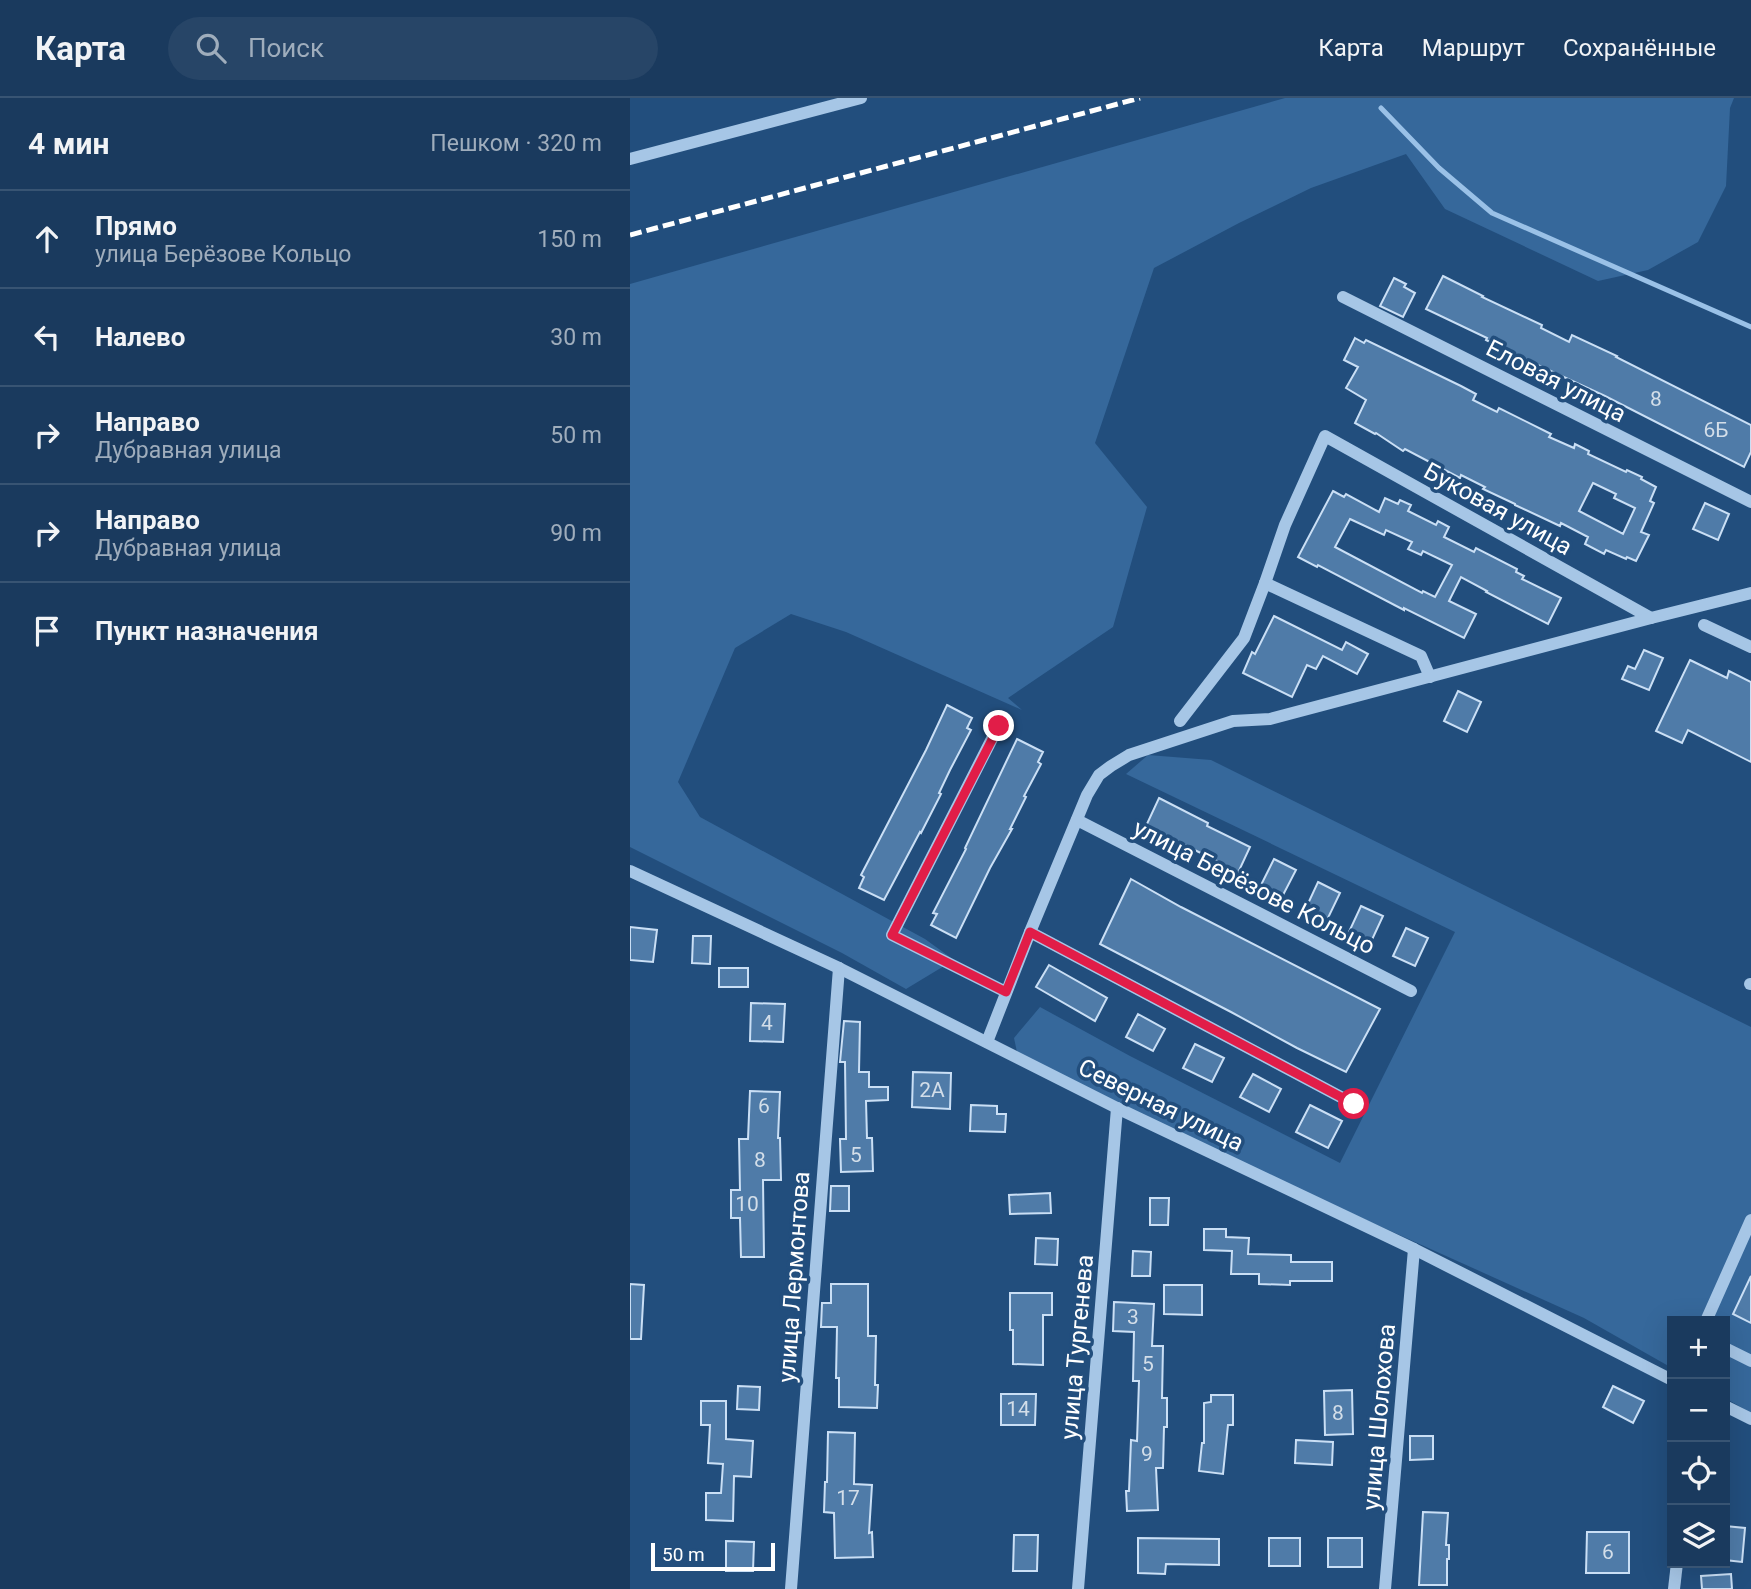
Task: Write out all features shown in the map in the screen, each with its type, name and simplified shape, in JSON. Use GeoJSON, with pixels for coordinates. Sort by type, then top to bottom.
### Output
{"type":"FeatureCollection","features":[{"type":"Feature","properties":{"kind":"street"},"geometry":{"type":"LineString","coordinates":[[630,159],[861,98]]}},
{"type":"Feature","properties":{"kind":"street","name":"Еловая улица"},"geometry":{"type":"LineString","coordinates":[[1343,297],[1751,502]]}},
{"type":"Feature","properties":{"kind":"street","name":"Буковая улица"},"geometry":{"type":"LineString","coordinates":[[1265,583],[1285,525],[1325,436],[1651,618]]}},
{"type":"Feature","properties":{"kind":"street"},"geometry":{"type":"LineString","coordinates":[[1180,721],[1244,638],[1265,583],[1421,656],[1430,677]]}},
{"type":"Feature","properties":{"kind":"street"},"geometry":{"type":"LineString","coordinates":[[987,1042],[1087,795],[1099,775],[1129,755],[1233,721],[1270,719],[1751,593]]}},
{"type":"Feature","properties":{"kind":"street"},"geometry":{"type":"LineString","coordinates":[[1704,625],[1751,647]]}},
{"type":"Feature","properties":{"kind":"street"},"geometry":{"type":"LineString","coordinates":[[999,726],[892,935],[1006,992]]}},
{"type":"Feature","properties":{"kind":"street","name":"улица Берёзове Кольцо"},"geometry":{"type":"LineString","coordinates":[[1077,820],[1411,991]]}},
{"type":"Feature","properties":{"kind":"street","name":"Северная улица"},"geometry":{"type":"LineString","coordinates":[[630,871],[839,968],[1117,1108],[1414,1249],[1670,1379]]}},
{"type":"Feature","properties":{"kind":"street"},"geometry":{"type":"LineString","coordinates":[[1030,932],[1354,1104]]}},
{"type":"Feature","properties":{"kind":"street","name":"улица Лермонтова"},"geometry":{"type":"LineString","coordinates":[[791,1589],[839,968]]}},
{"type":"Feature","properties":{"kind":"street","name":"улица Тургенева"},"geometry":{"type":"LineString","coordinates":[[1078,1589],[1117,1108]]}},
{"type":"Feature","properties":{"kind":"street"},"geometry":{"type":"LineString","coordinates":[[1708,1316],[1751,1220]]}},
{"type":"Feature","properties":{"kind":"street","name":"улица Шолохова"},"geometry":{"type":"LineString","coordinates":[[1385,1589],[1414,1249]]}},
{"type":"Feature","properties":{"kind":"street"},"geometry":{"type":"LineString","coordinates":[[1730,1350],[1751,1361]]}},
{"type":"Feature","properties":{"kind":"street"},"geometry":{"type":"LineString","coordinates":[[1730,1408],[1751,1419]]}},
{"type":"Feature","properties":{"kind":"street"},"geometry":{"type":"LineString","coordinates":[[1674,1589],[1676,1568]]}},
{"type":"Feature","properties":{"kind":"shaded area"},"geometry":{"type":"Polygon","coordinates":[[[1285,98],[1734,98],[1730,108],[1726,186],[1698,242],[1648,270],[1598,281],[1445,209],[1406,154],[1311,188],[1154,268],[1095,443],[1147,507],[1113,627],[1008,698],[1022,710],[846,632],[791,614],[735,648],[678,782],[700,817],[925,939],[954,960],[906,989],[842,953],[630,847],[630,284],[1285,98]]]}},
{"type":"Feature","properties":{"kind":"shaded area"},"geometry":{"type":"Polygon","coordinates":[[[1148,755],[1211,760],[1751,1027],[1751,1413],[1730,1401],[1730,1316],[1667,1316],[1667,1365],[1584,1318],[1117,1108],[1017,1052],[1014,1038],[1040,1007],[1340,1163],[1455,932],[1126,774],[1148,755]]]}},
{"type":"Feature","properties":{"kind":"building"},"geometry":{"type":"Polygon","coordinates":[[[1443,276],[1542,325],[1541,328],[1569,342],[1572,335],[1751,425],[1751,452],[1744,467],[1426,309],[1443,276]]]}},
{"type":"Feature","properties":{"kind":"building"},"geometry":{"type":"Polygon","coordinates":[[[1394,278],[1415,293],[1403,317],[1380,306],[1394,278]]]}},
{"type":"Feature","properties":{"kind":"building"},"geometry":{"type":"Polygon","coordinates":[[[1355,338],[1364,343],[1366,340],[1476,394],[1473,400],[1497,412],[1499,408],[1551,434],[1549,437],[1574,448],[1575,444],[1589,451],[1588,454],[1642,477],[1641,479],[1656,487],[1650,501],[1654,503],[1641,532],[1649,535],[1636,561],[1606,550],[1604,554],[1585,544],[1588,537],[1515,505],[1461,475],[1460,478],[1405,449],[1403,451],[1355,423],[1366,400],[1346,388],[1358,367],[1344,360],[1355,338]],[[1593,483],[1579,511],[1623,534],[1635,508],[1614,498],[1616,494],[1593,483]]]}},
{"type":"Feature","properties":{"kind":"building"},"geometry":{"type":"Polygon","coordinates":[[[1333,491],[1344,497],[1346,494],[1379,512],[1385,498],[1398,504],[1400,500],[1411,505],[1408,511],[1436,525],[1438,521],[1449,527],[1444,537],[1474,552],[1476,548],[1517,569],[1516,572],[1524,576],[1522,579],[1561,598],[1548,624],[1461,577],[1449,601],[1476,614],[1464,638],[1298,557],[1333,491]],[[1350,519],[1335,547],[1422,593],[1423,591],[1435,597],[1452,565],[1423,551],[1421,555],[1408,549],[1412,542],[1386,530],[1384,535],[1350,519]]]}},
{"type":"Feature","properties":{"kind":"building"},"geometry":{"type":"Polygon","coordinates":[[[1705,503],[1729,514],[1718,540],[1693,529],[1705,503]]]}},
{"type":"Feature","properties":{"kind":"building"},"geometry":{"type":"Polygon","coordinates":[[[1274,616],[1342,650],[1346,642],[1368,654],[1357,674],[1323,656],[1316,669],[1307,665],[1292,697],[1243,673],[1252,652],[1255,654],[1274,616]]]}},
{"type":"Feature","properties":{"kind":"building"},"geometry":{"type":"Polygon","coordinates":[[[1644,650],[1663,658],[1649,690],[1622,679],[1628,666],[1635,669],[1644,650]]]}},
{"type":"Feature","properties":{"kind":"building"},"geometry":{"type":"Polygon","coordinates":[[[1690,660],[1727,678],[1729,671],[1751,682],[1751,762],[1688,730],[1682,743],[1656,731],[1690,660]]]}},
{"type":"Feature","properties":{"kind":"building"},"geometry":{"type":"Polygon","coordinates":[[[1458,691],[1481,702],[1467,732],[1444,721],[1458,691]]]}},
{"type":"Feature","properties":{"kind":"building"},"geometry":{"type":"Polygon","coordinates":[[[947,705],[972,718],[967,728],[971,730],[939,793],[941,794],[884,900],[859,888],[864,877],[861,875],[947,705]]]}},
{"type":"Feature","properties":{"kind":"building"},"geometry":{"type":"Polygon","coordinates":[[[1017,739],[1043,752],[1038,762],[1041,764],[1024,796],[1026,797],[1012,829],[956,938],[931,925],[937,914],[933,913],[1017,739]]]}},
{"type":"Feature","properties":{"kind":"building"},"geometry":{"type":"Polygon","coordinates":[[[1159,798],[1250,847],[1237,875],[1215,865],[1217,861],[1146,826],[1159,798]]]}},
{"type":"Feature","properties":{"kind":"building"},"geometry":{"type":"Polygon","coordinates":[[[1274,859],[1296,870],[1282,897],[1260,887],[1274,859]]]}},
{"type":"Feature","properties":{"kind":"building"},"geometry":{"type":"Polygon","coordinates":[[[1131,879],[1380,1009],[1346,1072],[1100,944],[1131,879]]]}},
{"type":"Feature","properties":{"kind":"building"},"geometry":{"type":"Polygon","coordinates":[[[1318,882],[1340,893],[1327,920],[1305,910],[1318,882]]]}},
{"type":"Feature","properties":{"kind":"building"},"geometry":{"type":"Polygon","coordinates":[[[1361,906],[1383,916],[1370,944],[1348,934],[1361,906]]]}},
{"type":"Feature","properties":{"kind":"building"},"geometry":{"type":"Polygon","coordinates":[[[630,927],[657,930],[653,962],[630,960],[630,927]]]}},
{"type":"Feature","properties":{"kind":"building"},"geometry":{"type":"Polygon","coordinates":[[[1406,928],[1428,938],[1415,966],[1393,956],[1406,928]]]}},
{"type":"Feature","properties":{"kind":"building"},"geometry":{"type":"Polygon","coordinates":[[[693,936],[711,936],[710,964],[692,963],[693,936]]]}},
{"type":"Feature","properties":{"kind":"building"},"geometry":{"type":"Polygon","coordinates":[[[1049,965],[1107,998],[1095,1021],[1036,987],[1049,965]]]}},
{"type":"Feature","properties":{"kind":"building"},"geometry":{"type":"Polygon","coordinates":[[[719,968],[748,968],[748,987],[719,987],[719,968]]]}},
{"type":"Feature","properties":{"kind":"building"},"geometry":{"type":"Polygon","coordinates":[[[751,1003],[785,1004],[783,1042],[750,1041],[751,1003]]]}},
{"type":"Feature","properties":{"kind":"building"},"geometry":{"type":"Polygon","coordinates":[[[1138,1014],[1165,1029],[1153,1051],[1126,1037],[1138,1014]]]}},
{"type":"Feature","properties":{"kind":"building"},"geometry":{"type":"Polygon","coordinates":[[[844,1021],[860,1022],[859,1072],[869,1072],[869,1087],[888,1087],[888,1100],[866,1101],[867,1138],[872,1138],[873,1171],[841,1172],[840,1139],[846,1139],[845,1062],[840,1062],[844,1021]]]}},
{"type":"Feature","properties":{"kind":"building"},"geometry":{"type":"Polygon","coordinates":[[[1195,1044],[1224,1058],[1212,1082],[1183,1068],[1195,1044]]]}},
{"type":"Feature","properties":{"kind":"building"},"geometry":{"type":"Polygon","coordinates":[[[913,1072],[951,1073],[950,1109],[912,1107],[913,1072]]]}},
{"type":"Feature","properties":{"kind":"building"},"geometry":{"type":"Polygon","coordinates":[[[1253,1074],[1281,1089],[1269,1112],[1240,1097],[1253,1074]]]}},
{"type":"Feature","properties":{"kind":"building"},"geometry":{"type":"Polygon","coordinates":[[[750,1091],[780,1092],[778,1138],[781,1180],[763,1180],[764,1257],[741,1257],[740,1218],[731,1218],[731,1190],[740,1190],[739,1139],[748,1139],[750,1091]]]}},
{"type":"Feature","properties":{"kind":"building"},"geometry":{"type":"Polygon","coordinates":[[[971,1105],[997,1106],[997,1114],[1006,1114],[1005,1132],[970,1131],[971,1105]]]}},
{"type":"Feature","properties":{"kind":"building"},"geometry":{"type":"Polygon","coordinates":[[[1310,1105],[1342,1121],[1328,1148],[1296,1132],[1310,1105]]]}},
{"type":"Feature","properties":{"kind":"building"},"geometry":{"type":"Polygon","coordinates":[[[831,1186],[849,1186],[849,1211],[830,1211],[831,1186]]]}},
{"type":"Feature","properties":{"kind":"building"},"geometry":{"type":"Polygon","coordinates":[[[1050,1193],[1051,1213],[1010,1214],[1009,1195],[1050,1193]]]}},
{"type":"Feature","properties":{"kind":"building"},"geometry":{"type":"Polygon","coordinates":[[[1150,1198],[1169,1198],[1168,1225],[1150,1225],[1150,1198]]]}},
{"type":"Feature","properties":{"kind":"building"},"geometry":{"type":"Polygon","coordinates":[[[1204,1229],[1226,1229],[1226,1237],[1249,1238],[1248,1254],[1291,1255],[1291,1262],[1332,1262],[1332,1281],[1290,1281],[1290,1285],[1259,1284],[1259,1274],[1231,1274],[1232,1251],[1204,1250],[1204,1229]]]}},
{"type":"Feature","properties":{"kind":"building"},"geometry":{"type":"Polygon","coordinates":[[[1036,1238],[1058,1239],[1057,1265],[1035,1264],[1036,1238]]]}},
{"type":"Feature","properties":{"kind":"building"},"geometry":{"type":"Polygon","coordinates":[[[1133,1251],[1151,1252],[1150,1276],[1132,1276],[1133,1251]]]}},
{"type":"Feature","properties":{"kind":"building"},"geometry":{"type":"Polygon","coordinates":[[[1751,1276],[1751,1323],[1733,1314],[1751,1276]]]}},
{"type":"Feature","properties":{"kind":"building"},"geometry":{"type":"Polygon","coordinates":[[[630,1284],[644,1285],[641,1339],[630,1339],[630,1284]]]}},
{"type":"Feature","properties":{"kind":"building"},"geometry":{"type":"Polygon","coordinates":[[[831,1284],[868,1284],[868,1336],[876,1336],[877,1408],[839,1407],[839,1378],[836,1378],[837,1327],[821,1327],[822,1303],[831,1303],[831,1284]]]}},
{"type":"Feature","properties":{"kind":"building"},"geometry":{"type":"Polygon","coordinates":[[[1164,1285],[1202,1285],[1202,1315],[1164,1314],[1164,1285]]]}},
{"type":"Feature","properties":{"kind":"building"},"geometry":{"type":"Polygon","coordinates":[[[1010,1293],[1052,1293],[1052,1315],[1043,1315],[1043,1365],[1013,1364],[1010,1293]]]}},
{"type":"Feature","properties":{"kind":"building"},"geometry":{"type":"Polygon","coordinates":[[[1114,1302],[1154,1304],[1152,1346],[1163,1346],[1162,1398],[1167,1398],[1167,1427],[1164,1427],[1163,1468],[1156,1468],[1158,1510],[1127,1511],[1126,1491],[1129,1491],[1131,1440],[1137,1441],[1139,1381],[1133,1381],[1134,1332],[1113,1331],[1114,1302]]]}},
{"type":"Feature","properties":{"kind":"building"},"geometry":{"type":"Polygon","coordinates":[[[738,1386],[760,1387],[759,1410],[737,1409],[738,1386]]]}},
{"type":"Feature","properties":{"kind":"building"},"geometry":{"type":"Polygon","coordinates":[[[1613,1386],[1644,1401],[1633,1423],[1603,1407],[1613,1386]]]}},
{"type":"Feature","properties":{"kind":"building"},"geometry":{"type":"Polygon","coordinates":[[[1352,1390],[1353,1434],[1325,1435],[1324,1391],[1352,1390]]]}},
{"type":"Feature","properties":{"kind":"building"},"geometry":{"type":"Polygon","coordinates":[[[1001,1394],[1036,1394],[1035,1425],[1001,1425],[1001,1394]]]}},
{"type":"Feature","properties":{"kind":"building"},"geometry":{"type":"Polygon","coordinates":[[[1211,1395],[1233,1395],[1233,1425],[1228,1425],[1223,1474],[1199,1471],[1204,1443],[1204,1403],[1211,1402],[1211,1395]]]}},
{"type":"Feature","properties":{"kind":"building"},"geometry":{"type":"Polygon","coordinates":[[[701,1401],[726,1401],[726,1439],[753,1441],[751,1477],[734,1476],[733,1521],[706,1520],[706,1493],[721,1493],[723,1464],[708,1463],[710,1425],[701,1425],[701,1401]]]}},
{"type":"Feature","properties":{"kind":"building"},"geometry":{"type":"Polygon","coordinates":[[[828,1432],[855,1433],[854,1484],[872,1485],[869,1533],[872,1532],[873,1557],[835,1558],[834,1513],[824,1512],[828,1432]]]}},
{"type":"Feature","properties":{"kind":"building"},"geometry":{"type":"Polygon","coordinates":[[[1410,1436],[1433,1436],[1433,1459],[1410,1460],[1410,1436]]]}},
{"type":"Feature","properties":{"kind":"building"},"geometry":{"type":"Polygon","coordinates":[[[1296,1440],[1333,1442],[1332,1465],[1295,1463],[1296,1440]]]}},
{"type":"Feature","properties":{"kind":"building"},"geometry":{"type":"Polygon","coordinates":[[[1423,1512],[1448,1513],[1447,1585],[1419,1585],[1423,1512]]]}},
{"type":"Feature","properties":{"kind":"building"},"geometry":{"type":"Polygon","coordinates":[[[1730,1526],[1745,1528],[1742,1562],[1730,1561],[1730,1526]]]}},
{"type":"Feature","properties":{"kind":"building"},"geometry":{"type":"Polygon","coordinates":[[[1587,1532],[1629,1532],[1629,1573],[1586,1573],[1587,1532]]]}},
{"type":"Feature","properties":{"kind":"building"},"geometry":{"type":"Polygon","coordinates":[[[1014,1535],[1038,1535],[1037,1571],[1013,1571],[1014,1535]]]}},
{"type":"Feature","properties":{"kind":"building"},"geometry":{"type":"Polygon","coordinates":[[[1138,1538],[1219,1539],[1219,1565],[1166,1564],[1165,1574],[1138,1573],[1138,1538]]]}},
{"type":"Feature","properties":{"kind":"building"},"geometry":{"type":"Polygon","coordinates":[[[1269,1538],[1300,1538],[1300,1566],[1269,1566],[1269,1538]]]}},
{"type":"Feature","properties":{"kind":"building"},"geometry":{"type":"Polygon","coordinates":[[[1328,1538],[1362,1538],[1362,1567],[1328,1567],[1328,1538]]]}},
{"type":"Feature","properties":{"kind":"building"},"geometry":{"type":"Polygon","coordinates":[[[726,1541],[754,1542],[753,1571],[726,1571],[726,1541]]]}},
{"type":"Feature","properties":{"kind":"building"},"geometry":{"type":"Polygon","coordinates":[[[1731,1574],[1732,1589],[1702,1589],[1701,1576],[1731,1574]]]}},
{"type":"Feature","properties":{"kind":"waterway"},"geometry":{"type":"LineString","coordinates":[[1381,108],[1439,168],[1492,213],[1751,327]]}},
{"type":"Feature","properties":{"kind":"railway"},"geometry":{"type":"LineString","coordinates":[[630,235],[1140,98]]}},
{"type":"Feature","properties":{"kind":"route"},"geometry":{"type":"LineString","coordinates":[[999,726],[892,935],[1006,992],[1030,932],[1354,1104]]}}]}
